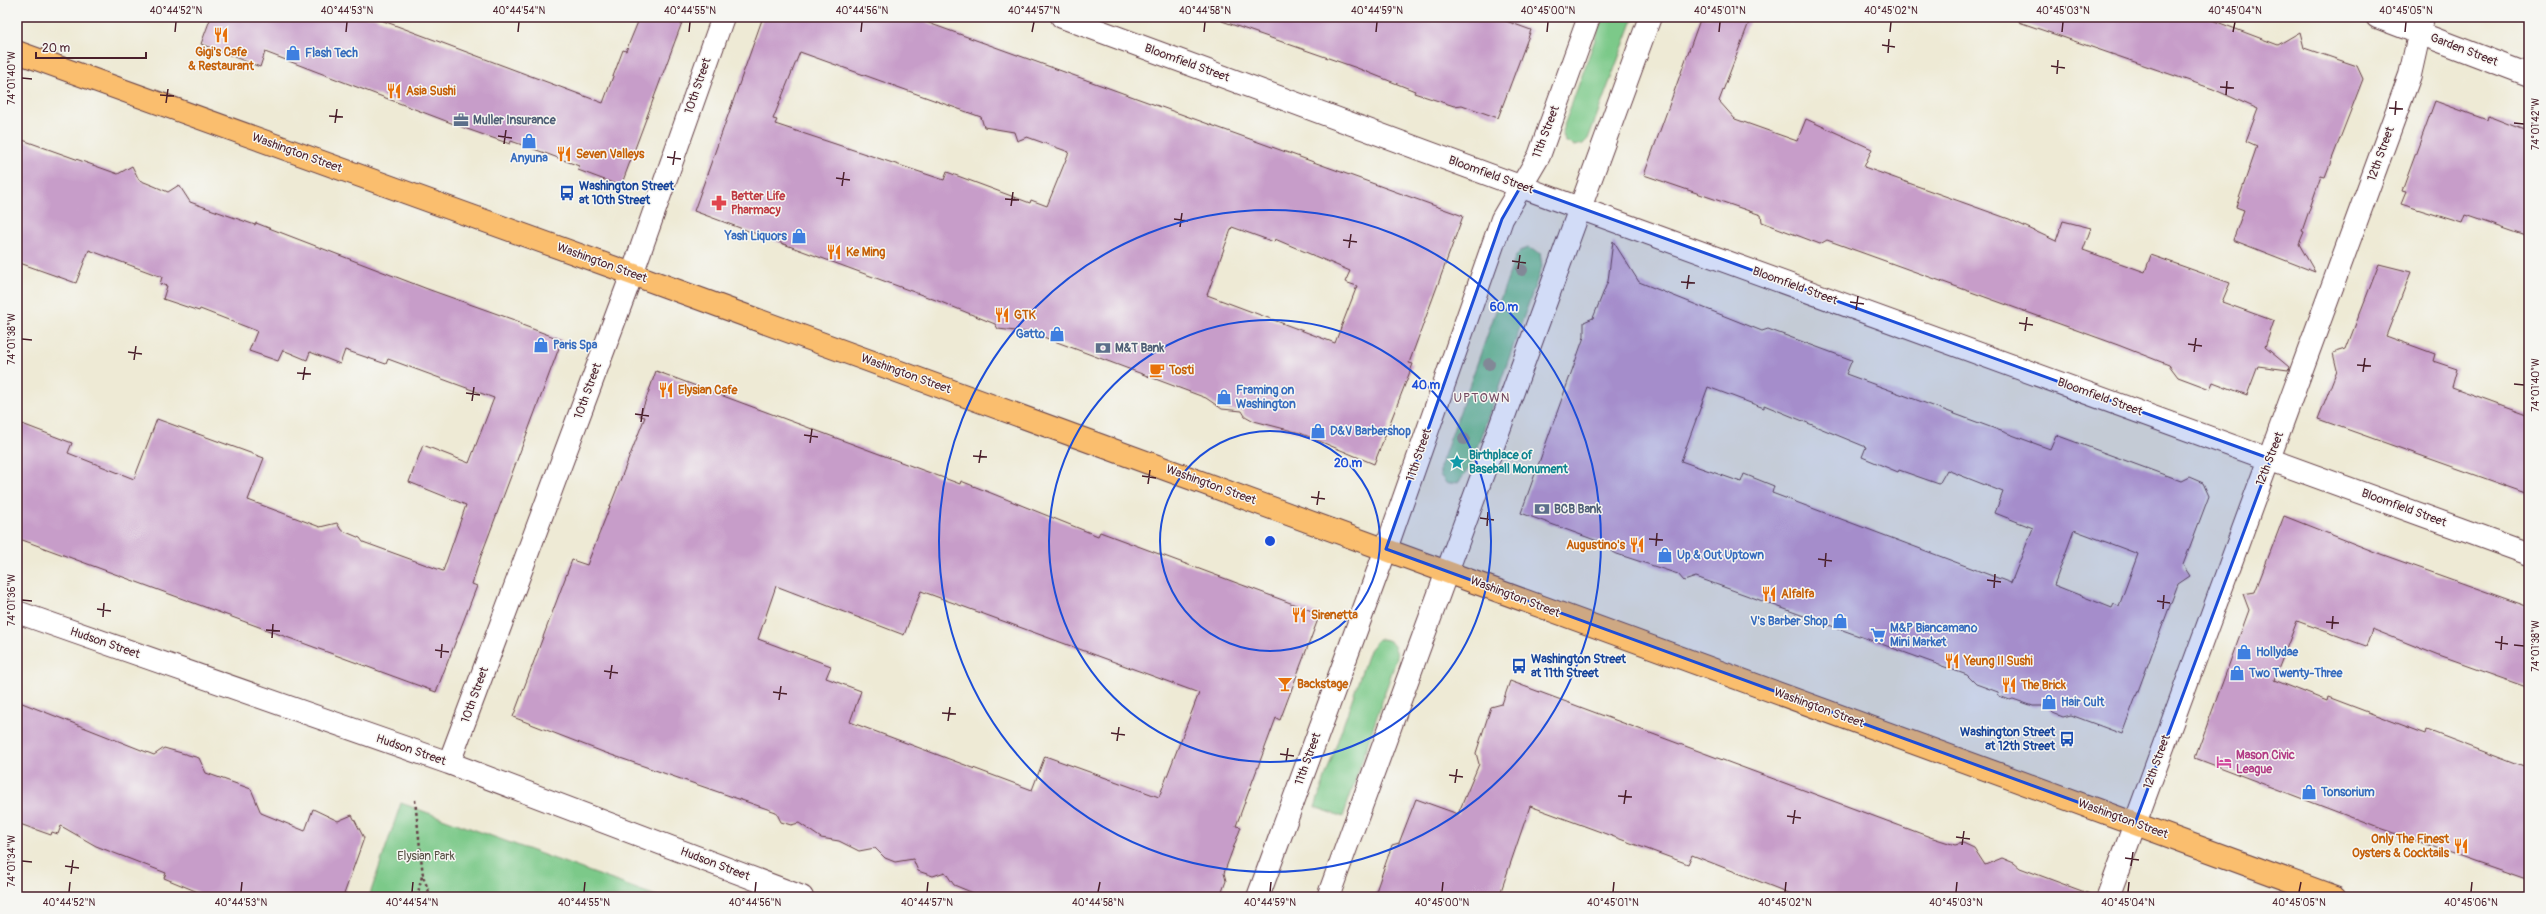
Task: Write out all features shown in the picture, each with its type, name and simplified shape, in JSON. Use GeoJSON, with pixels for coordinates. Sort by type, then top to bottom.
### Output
{"type":"FeatureCollection","features":[{"type":"Feature","properties":{"kind":"main road","name":"Washington Street"},"geometry":{"type":"LineString","coordinates":[[17,52],[632,274],[2335,897]]}},
{"type":"Feature","properties":{"kind":"street","name":"10th Street"},"geometry":{"type":"LineString","coordinates":[[449,763],[632,274],[723,17]]}},
{"type":"Feature","properties":{"kind":"street","name":"Bloomfield Street"},"geometry":{"type":"LineString","coordinates":[[1062,17],[1579,208],[2529,554]]}},
{"type":"Feature","properties":{"kind":"street","name":"11th Street"},"geometry":{"type":"LineString","coordinates":[[1258,897],[1386,549],[1502,219],[1539,156],[1589,17]]}},
{"type":"Feature","properties":{"kind":"street"},"geometry":{"type":"LineString","coordinates":[[1328,897],[1650,17]]}},
{"type":"Feature","properties":{"kind":"street","name":"Garden Street"},"geometry":{"type":"LineString","coordinates":[[2377,17],[2421,24],[2529,75]]}},
{"type":"Feature","properties":{"kind":"street","name":"12th Street"},"geometry":{"type":"LineString","coordinates":[[2108,897],[2410,75],[2421,24]]}},
{"type":"Feature","properties":{"kind":"street","name":"Hudson Street"},"geometry":{"type":"LineString","coordinates":[[17,612],[449,763],[802,897]]}},
{"type":"Feature","properties":{"kind":"path"},"geometry":{"type":"LineString","coordinates":[[415,800],[422,876],[431,897]]}},
{"type":"Feature","properties":{"kind":"path"},"geometry":{"type":"LineString","coordinates":[[417,897],[422,876]]}},
{"type":"Feature","properties":{"kind":"highlighted area"},"geometry":{"type":"Polygon","coordinates":[[[1521,186],[2271,459],[2135,823],[1386,549],[1502,219],[1521,186]]]}},
{"type":"Feature","properties":{"kind":"green space"},"geometry":{"type":"Polygon","coordinates":[[[1603,17],[1634,17],[1588,139],[1583,144],[1574,146],[1565,141],[1562,131],[1603,17]]]}},
{"type":"Feature","properties":{"kind":"green space"},"geometry":{"type":"Polygon","coordinates":[[[1528,248],[1540,253],[1542,266],[1470,467],[1459,482],[1447,484],[1440,475],[1440,467],[1515,258],[1520,251],[1528,248]]]}},
{"type":"Feature","properties":{"kind":"green space"},"geometry":{"type":"Polygon","coordinates":[[[1378,639],[1389,641],[1394,646],[1397,657],[1343,817],[1315,807],[1369,650],[1378,639]]]}},
{"type":"Feature","properties":{"kind":"green space","name":"Elysian Park"},"geometry":{"type":"Polygon","coordinates":[[[401,803],[659,897],[369,897],[401,803]]]}},
{"type":"Feature","properties":{"kind":"building"},"geometry":{"type":"Polygon","coordinates":[[[211,17],[373,17],[603,103],[623,50],[626,51],[640,17],[684,17],[621,186],[578,170],[579,166],[545,153],[511,141],[510,144],[467,129],[265,52],[260,67],[201,44],[211,17]]]}},
{"type":"Feature","properties":{"kind":"building"},"geometry":{"type":"Polygon","coordinates":[[[763,17],[912,17],[1463,216],[1409,363],[1413,364],[1374,464],[1300,433],[1254,421],[1245,416],[1242,411],[1222,409],[1206,398],[1033,333],[998,329],[995,324],[941,302],[694,211],[763,17]],[[800,52],[773,119],[777,120],[775,124],[944,180],[947,172],[1030,203],[1031,200],[1047,206],[1069,152],[1027,137],[1017,141],[1014,132],[984,127],[981,117],[800,52]],[[1232,227],[1207,295],[1335,343],[1357,286],[1345,282],[1350,271],[1275,239],[1274,242],[1232,227]]]}},
{"type":"Feature","properties":{"kind":"building"},"geometry":{"type":"Polygon","coordinates":[[[1223,17],[1495,17],[1531,30],[1498,118],[1462,105],[1454,106],[1414,93],[1415,91],[1357,68],[1222,21],[1223,17]]]}},
{"type":"Feature","properties":{"kind":"building"},"geometry":{"type":"Polygon","coordinates":[[[1701,17],[1751,17],[1719,101],[1735,119],[1797,141],[1806,119],[1872,149],[1864,167],[2009,219],[2056,241],[2063,221],[2091,228],[2083,250],[2145,272],[2151,255],[2230,283],[2222,302],[2274,321],[2265,347],[2289,367],[2288,370],[2258,366],[2247,395],[2213,382],[2210,389],[2178,377],[2169,365],[2118,345],[1827,240],[1820,244],[1762,222],[1761,215],[1644,175],[1701,17]]]}},
{"type":"Feature","properties":{"kind":"building"},"geometry":{"type":"Polygon","coordinates":[[[2020,17],[2204,17],[2278,45],[2300,32],[2304,48],[2357,66],[2363,79],[2325,177],[2321,176],[2299,244],[2315,272],[2233,240],[2244,210],[2236,207],[2257,146],[2246,141],[2258,109],[2213,89],[2019,22],[2020,17]]]}},
{"type":"Feature","properties":{"kind":"building"},"geometry":{"type":"Polygon","coordinates":[[[2435,101],[2487,120],[2488,116],[2529,132],[2529,237],[2465,215],[2462,223],[2401,204],[2406,192],[2402,191],[2435,101]]]}},
{"type":"Feature","properties":{"kind":"building"},"geometry":{"type":"Polygon","coordinates":[[[17,138],[118,174],[132,166],[139,180],[168,192],[179,185],[190,202],[255,225],[256,223],[430,290],[520,322],[522,325],[562,340],[481,556],[472,584],[477,586],[436,692],[17,538],[17,422],[72,443],[68,453],[134,479],[157,419],[264,458],[248,500],[320,527],[337,523],[341,530],[360,538],[363,542],[443,571],[466,505],[409,482],[423,445],[469,463],[494,398],[388,359],[386,364],[345,350],[340,364],[310,352],[307,360],[283,350],[278,361],[249,351],[257,331],[200,309],[199,311],[163,299],[167,286],[160,284],[162,277],[89,250],[76,283],[17,262],[17,138]]]}},
{"type":"Feature","properties":{"kind":"building"},"geometry":{"type":"Polygon","coordinates":[[[1613,241],[1639,282],[1762,331],[1768,329],[1852,360],[1846,374],[2050,449],[2056,435],[2181,481],[2189,477],[2203,483],[2209,496],[2183,565],[2190,576],[2178,584],[2122,734],[2071,715],[2063,717],[2053,713],[2047,706],[2033,706],[1999,696],[1998,692],[1976,684],[1967,675],[1696,577],[1684,581],[1678,574],[1617,554],[1609,550],[1603,543],[1521,513],[1584,337],[1584,322],[1593,318],[1608,281],[1613,241]],[[1708,387],[1681,461],[1741,482],[1744,474],[1774,486],[1772,493],[2011,583],[2033,528],[1995,513],[2003,492],[1947,470],[1939,484],[1899,470],[1898,472],[1862,457],[1866,447],[1764,405],[1764,408],[1708,387]],[[2074,530],[2054,585],[2112,608],[2114,604],[2119,606],[2138,554],[2074,530]]]}},
{"type":"Feature","properties":{"kind":"building"},"geometry":{"type":"Polygon","coordinates":[[[2379,264],[2411,272],[2386,336],[2435,354],[2433,361],[2457,369],[2452,387],[2529,415],[2529,494],[2318,419],[2337,370],[2333,353],[2346,349],[2379,264]]]}},
{"type":"Feature","properties":{"kind":"building"},"geometry":{"type":"Polygon","coordinates":[[[656,371],[960,484],[961,481],[1098,536],[1100,532],[1320,614],[1280,720],[1276,718],[1236,826],[1241,827],[1224,873],[1226,881],[1220,897],[983,897],[954,885],[945,872],[933,876],[918,871],[913,859],[895,862],[885,858],[875,848],[859,851],[839,841],[821,838],[799,823],[791,825],[781,822],[776,812],[603,752],[513,717],[572,560],[587,565],[645,417],[640,416],[656,371]],[[776,586],[758,639],[831,666],[826,678],[861,691],[850,722],[1032,790],[1045,756],[1159,797],[1199,693],[921,591],[904,635],[776,586]]]}},
{"type":"Feature","properties":{"kind":"building"},"geometry":{"type":"Polygon","coordinates":[[[2284,516],[2375,552],[2529,607],[2529,688],[2442,657],[2372,629],[2366,646],[2297,621],[2274,680],[2327,701],[2328,697],[2426,734],[2427,730],[2529,769],[2529,880],[2382,829],[2195,758],[2249,610],[2243,594],[2255,592],[2284,516]]]}},
{"type":"Feature","properties":{"kind":"building"},"geometry":{"type":"Polygon","coordinates":[[[1510,681],[1930,837],[1955,845],[1963,843],[1974,848],[1985,865],[2002,858],[2014,863],[2020,868],[2090,894],[2089,897],[1799,897],[1692,855],[1688,864],[1530,806],[1499,897],[1374,897],[1392,845],[1399,843],[1416,799],[1458,814],[1479,764],[1476,753],[1491,707],[1502,704],[1510,681]]]}},
{"type":"Feature","properties":{"kind":"building"},"geometry":{"type":"Polygon","coordinates":[[[17,701],[154,755],[164,748],[199,758],[206,773],[251,789],[261,813],[305,831],[313,809],[338,821],[352,815],[364,838],[343,897],[210,897],[164,878],[166,873],[96,846],[61,826],[58,834],[52,832],[51,835],[17,823],[17,701]]]}},
{"type":"Feature","properties":{"kind":"place","name":"Gigi's Cafe & Restaurant"},"geometry":{"type":"Point","coordinates":[221,35]}},
{"type":"Feature","properties":{"kind":"place","name":"Flash Tech"},"geometry":{"type":"Point","coordinates":[293,53]}},
{"type":"Feature","properties":{"kind":"place","name":"Asia Sushi"},"geometry":{"type":"Point","coordinates":[394,91]}},
{"type":"Feature","properties":{"kind":"place","name":"Muller Insurance"},"geometry":{"type":"Point","coordinates":[461,120]}},
{"type":"Feature","properties":{"kind":"place","name":"Anyuna"},"geometry":{"type":"Point","coordinates":[529,141]}},
{"type":"Feature","properties":{"kind":"place","name":"Seven Valleys"},"geometry":{"type":"Point","coordinates":[564,154]}},
{"type":"Feature","properties":{"kind":"place","name":"Washington Street at 10th Street"},"geometry":{"type":"Point","coordinates":[567,193]}},
{"type":"Feature","properties":{"kind":"place","name":"Better Life Pharmacy"},"geometry":{"type":"Point","coordinates":[719,203]}},
{"type":"Feature","properties":{"kind":"place","name":"Yash Liquors"},"geometry":{"type":"Point","coordinates":[799,236]}},
{"type":"Feature","properties":{"kind":"place","name":"Ke Ming"},"geometry":{"type":"Point","coordinates":[834,252]}},
{"type":"Feature","properties":{"kind":"place","name":"GTK"},"geometry":{"type":"Point","coordinates":[1002,315]}},
{"type":"Feature","properties":{"kind":"place","name":"Gatto"},"geometry":{"type":"Point","coordinates":[1057,334]}},
{"type":"Feature","properties":{"kind":"place","name":"Paris Spa"},"geometry":{"type":"Point","coordinates":[541,345]}},
{"type":"Feature","properties":{"kind":"place","name":"M&T Bank"},"geometry":{"type":"Point","coordinates":[1103,348]}},
{"type":"Feature","properties":{"kind":"place","name":"Tosti"},"geometry":{"type":"Point","coordinates":[1157,370]}},
{"type":"Feature","properties":{"kind":"place","name":"Elysian Cafe"},"geometry":{"type":"Point","coordinates":[666,390]}},
{"type":"Feature","properties":{"kind":"place","name":"Framing on Washington"},"geometry":{"type":"Point","coordinates":[1224,397]}},
{"type":"Feature","properties":{"kind":"place","name":"D&V Barbershop"},"geometry":{"type":"Point","coordinates":[1318,431]}},
{"type":"Feature","properties":{"kind":"place","name":"Birthplace of Baseball Monument"},"geometry":{"type":"Point","coordinates":[1457,462]}},
{"type":"Feature","properties":{"kind":"place","name":"BCB Bank"},"geometry":{"type":"Point","coordinates":[1542,509]}},
{"type":"Feature","properties":{"kind":"place","name":"Augustino's"},"geometry":{"type":"Point","coordinates":[1637,545]}},
{"type":"Feature","properties":{"kind":"place","name":"Up & Out Uptown"},"geometry":{"type":"Point","coordinates":[1665,555]}},
{"type":"Feature","properties":{"kind":"place","name":"Alfalfa"},"geometry":{"type":"Point","coordinates":[1769,594]}},
{"type":"Feature","properties":{"kind":"place","name":"Sirenetta"},"geometry":{"type":"Point","coordinates":[1299,615]}},
{"type":"Feature","properties":{"kind":"place","name":"V's Barber Shop"},"geometry":{"type":"Point","coordinates":[1840,621]}},
{"type":"Feature","properties":{"kind":"place","name":"M&P Biancamano Mini Market"},"geometry":{"type":"Point","coordinates":[1878,635]}},
{"type":"Feature","properties":{"kind":"place","name":"Hollydae"},"geometry":{"type":"Point","coordinates":[2244,652]}},
{"type":"Feature","properties":{"kind":"place","name":"Yeung II Sushi"},"geometry":{"type":"Point","coordinates":[1952,661]}},
{"type":"Feature","properties":{"kind":"place","name":"Washington Street at 11th Street"},"geometry":{"type":"Point","coordinates":[1519,666]}},
{"type":"Feature","properties":{"kind":"place","name":"Two Twenty-Three"},"geometry":{"type":"Point","coordinates":[2237,673]}},
{"type":"Feature","properties":{"kind":"place","name":"Backstage"},"geometry":{"type":"Point","coordinates":[1285,684]}},
{"type":"Feature","properties":{"kind":"place","name":"The Brick"},"geometry":{"type":"Point","coordinates":[2009,685]}},
{"type":"Feature","properties":{"kind":"place","name":"Hair Cult"},"geometry":{"type":"Point","coordinates":[2049,702]}},
{"type":"Feature","properties":{"kind":"place","name":"Washington Street at 12th Street"},"geometry":{"type":"Point","coordinates":[2067,739]}},
{"type":"Feature","properties":{"kind":"place","name":"Mason Civic League"},"geometry":{"type":"Point","coordinates":[2224,762]}},
{"type":"Feature","properties":{"kind":"place","name":"Tonsorium"},"geometry":{"type":"Point","coordinates":[2309,792]}},
{"type":"Feature","properties":{"kind":"place","name":"Only The Finest Oysters & Cocktails"},"geometry":{"type":"Point","coordinates":[2461,846]}},
{"type":"Feature","properties":{"kind":"district","name":"UPTOWN"},"geometry":{"type":"Point","coordinates":[1482,398]}}]}
